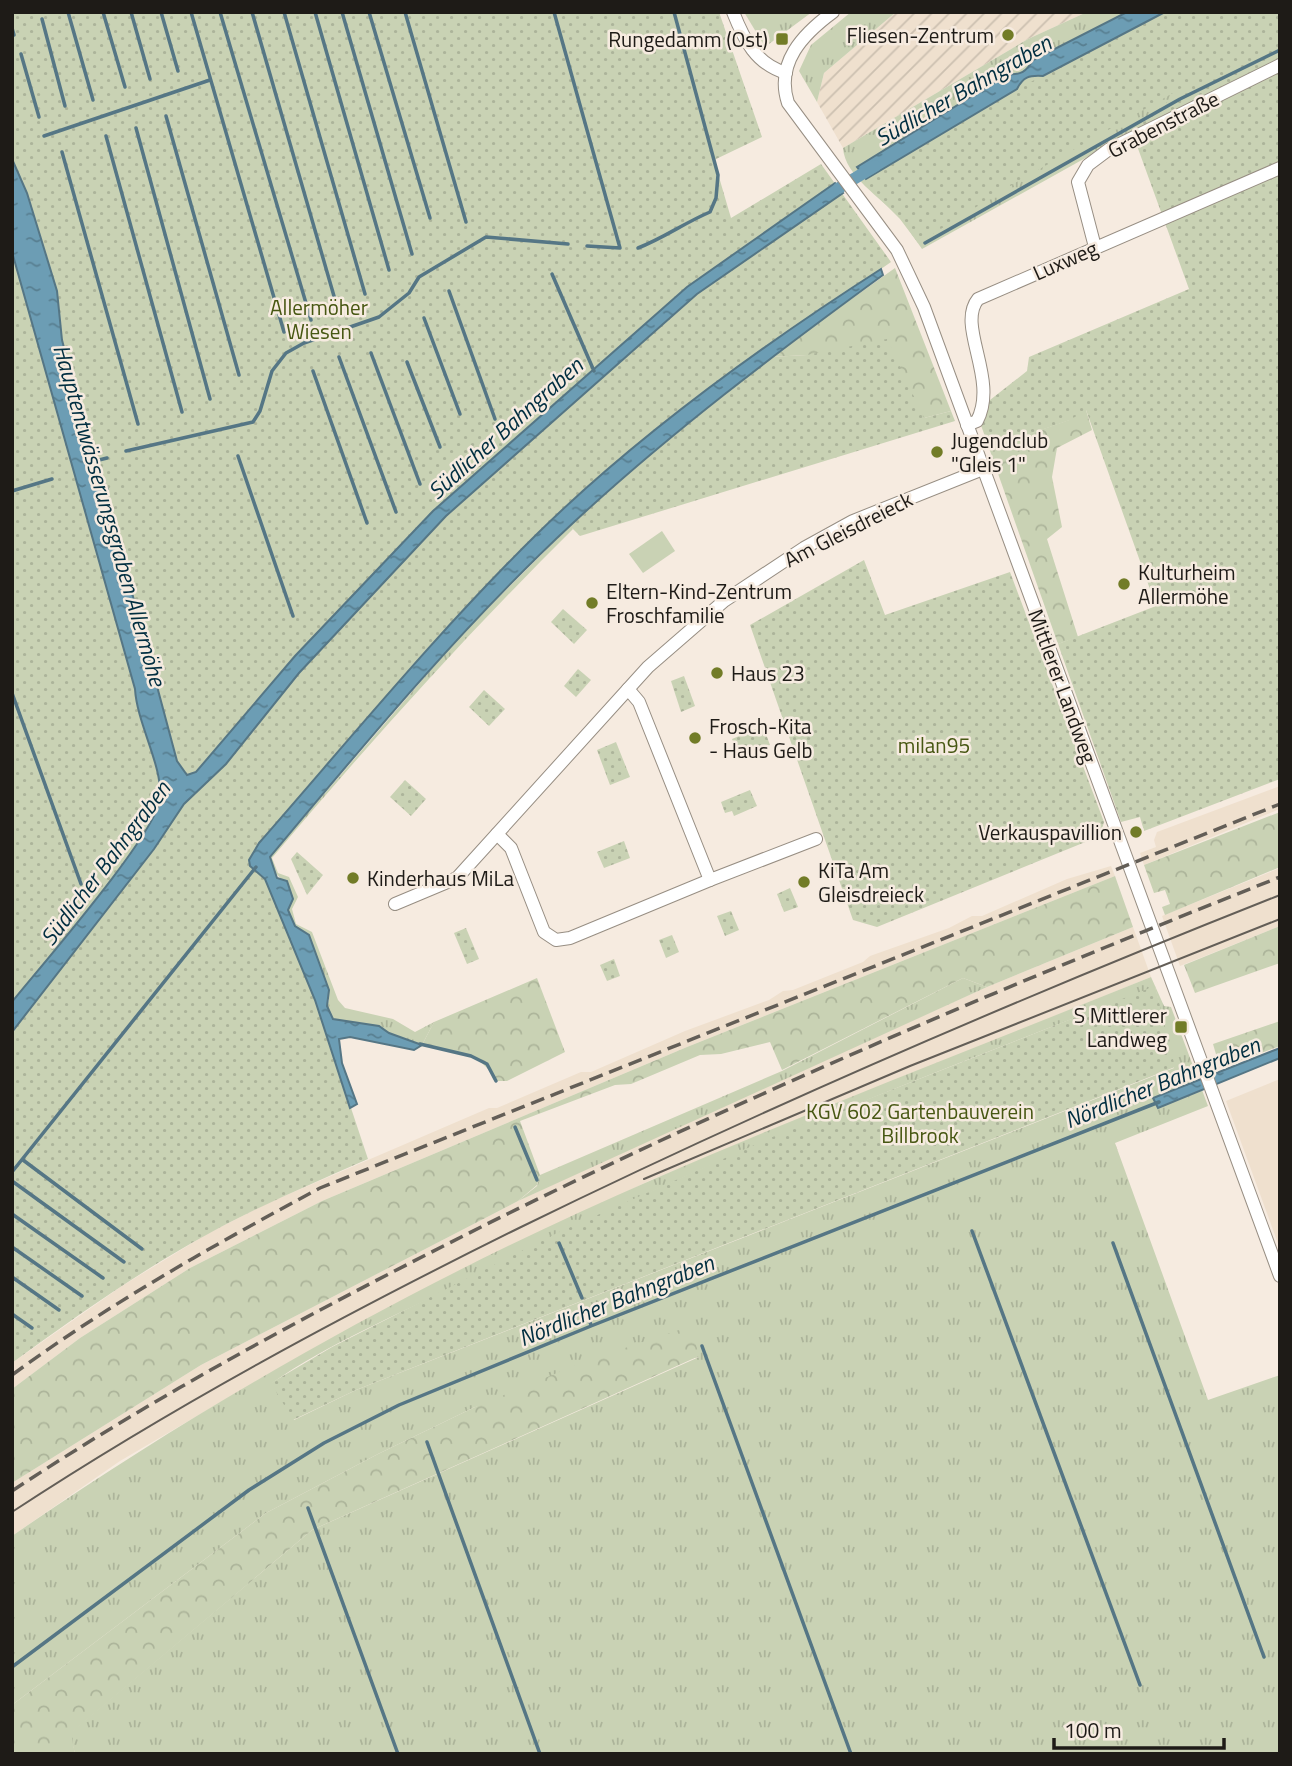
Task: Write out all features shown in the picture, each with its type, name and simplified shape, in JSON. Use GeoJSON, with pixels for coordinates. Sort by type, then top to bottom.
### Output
{"type":"FeatureCollection","features":[{"type":"Feature","properties":{"kind":"street"},"geometry":{"type":"LineString","coordinates":[[733,12],[759,59],[769,68],[786,73],[798,43],[833,12]]}},
{"type":"Feature","properties":{"kind":"street","name":"Grabenstraße"},"geometry":{"type":"LineString","coordinates":[[1095,247],[1078,182],[1088,165],[1108,150],[1280,65]]}},
{"type":"Feature","properties":{"kind":"street","name":"Mittlerer Landweg"},"geometry":{"type":"LineString","coordinates":[[786,73],[786,97],[799,121],[858,196],[906,266],[1280,1276]]}},
{"type":"Feature","properties":{"kind":"street","name":"Luxweg"},"geometry":{"type":"LineString","coordinates":[[967,425],[977,421],[986,398],[970,316],[978,299],[1280,168]]}},
{"type":"Feature","properties":{"kind":"street","name":"Am Gleisdreieck"},"geometry":{"type":"LineString","coordinates":[[395,905],[457,878],[628,689],[666,651],[724,601],[794,554],[871,513],[983,469]]}},
{"type":"Feature","properties":{"kind":"street"},"geometry":{"type":"LineString","coordinates":[[628,689],[639,702],[710,880]]}},
{"type":"Feature","properties":{"kind":"street"},"geometry":{"type":"LineString","coordinates":[[497,834],[509,844],[544,932],[556,940],[569,938],[816,839]]}},
{"type":"Feature","properties":{"kind":"shaded area"},"geometry":{"type":"Polygon","coordinates":[[[896,12],[1087,12],[1028,39],[843,148],[817,102],[824,73],[896,12]]]}},
{"type":"Feature","properties":{"kind":"shaded area"},"geometry":{"type":"Polygon","coordinates":[[[1280,786],[1280,809],[1144,865],[1140,853],[1156,847],[1154,840],[1157,832],[1280,786]]]}},
{"type":"Feature","properties":{"kind":"shaded area"},"geometry":{"type":"Polygon","coordinates":[[[1111,866],[1115,876],[687,1047],[322,1201],[190,1268],[80,1338],[12,1389],[12,1363],[122,1286],[207,1234],[268,1203],[489,1108],[497,1108],[581,1072],[591,1072],[685,1031],[769,1000],[783,991],[793,990],[863,962],[870,956],[949,928],[972,916],[982,916],[1067,879],[1111,866]]]}},
{"type":"Feature","properties":{"kind":"shaded area"},"geometry":{"type":"Polygon","coordinates":[[[1280,868],[1280,926],[1180,966],[1162,916],[1280,868]]]}},
{"type":"Feature","properties":{"kind":"shaded area"},"geometry":{"type":"Polygon","coordinates":[[[1133,927],[1151,977],[651,1180],[486,1259],[267,1375],[120,1461],[12,1536],[12,1483],[201,1365],[518,1201],[688,1121],[987,987],[1133,927]]]}},
{"type":"Feature","properties":{"kind":"shaded area"},"geometry":{"type":"Polygon","coordinates":[[[1280,1079],[1280,1249],[1226,1101],[1280,1079]]]}},
{"type":"Feature","properties":{"kind":"green space","name":"Allermöher Wiesen"},"geometry":{"type":"Polygon","coordinates":[[[12,12],[719,12],[762,137],[714,160],[731,218],[821,164],[891,262],[709,390],[622,458],[539,532],[431,646],[260,843],[250,859],[250,866],[265,879],[315,1000],[368,1159],[247,1213],[183,1248],[108,1295],[12,1363],[12,12]]]}},
{"type":"Feature","properties":{"kind":"green space"},"geometry":{"type":"Polygon","coordinates":[[[744,12],[812,12],[765,47],[744,12]]]}},
{"type":"Feature","properties":{"kind":"green space"},"geometry":{"type":"Polygon","coordinates":[[[851,12],[896,12],[824,73],[817,102],[799,71],[811,45],[851,12]]]}},
{"type":"Feature","properties":{"kind":"green space"},"geometry":{"type":"Polygon","coordinates":[[[1087,12],[1127,12],[1033,60],[1023,72],[1008,74],[857,167],[866,178],[1022,79],[1166,12],[1280,12],[1132,132],[922,249],[899,217],[857,177],[845,158],[843,148],[1028,39],[1087,12]]]}},
{"type":"Feature","properties":{"kind":"green space"},"geometry":{"type":"Polygon","coordinates":[[[1166,12],[1280,12],[1280,779],[1144,831],[1140,817],[1121,822],[1058,644],[1156,606],[1086,410],[1070,420],[989,448],[976,411],[1027,371],[1029,357],[1189,289],[1132,132],[1187,85],[1015,183],[918,243],[900,219],[863,182],[1017,89],[1166,12]]]}},
{"type":"Feature","properties":{"kind":"green space"},"geometry":{"type":"Polygon","coordinates":[[[895,268],[951,411],[924,418],[807,355],[770,357],[895,268]]]}},
{"type":"Feature","properties":{"kind":"green space"},"geometry":{"type":"Polygon","coordinates":[[[887,339],[924,418],[951,411],[955,421],[580,536],[570,526],[628,473],[770,357],[807,355],[887,339]]]}},
{"type":"Feature","properties":{"kind":"green space"},"geometry":{"type":"Polygon","coordinates":[[[1081,410],[1086,410],[1092,430],[1057,448],[1052,477],[1062,527],[1047,539],[1078,637],[1058,644],[989,448],[1069,420],[1081,410]]]}},
{"type":"Feature","properties":{"kind":"green space"},"geometry":{"type":"Polygon","coordinates":[[[570,526],[573,529],[419,690],[272,858],[278,873],[289,877],[298,897],[292,909],[296,924],[312,932],[338,1000],[345,1008],[393,1019],[415,1032],[434,1022],[422,1045],[389,1033],[379,1026],[333,1020],[327,1006],[329,1000],[288,910],[282,880],[272,869],[270,857],[460,636],[570,526]]]}},
{"type":"Feature","properties":{"kind":"green space"},"geometry":{"type":"Polygon","coordinates":[[[662,531],[675,551],[643,573],[629,554],[662,531]]]}},
{"type":"Feature","properties":{"kind":"green space","name":"milan95"},"geometry":{"type":"Polygon","coordinates":[[[864,560],[885,615],[1010,572],[1104,822],[1100,836],[877,927],[853,920],[750,625],[864,560]]]}},
{"type":"Feature","properties":{"kind":"green space"},"geometry":{"type":"Polygon","coordinates":[[[563,609],[587,630],[574,644],[551,622],[563,609]]]}},
{"type":"Feature","properties":{"kind":"green space"},"geometry":{"type":"Polygon","coordinates":[[[578,669],[591,680],[576,697],[564,686],[578,669]]]}},
{"type":"Feature","properties":{"kind":"green space"},"geometry":{"type":"Polygon","coordinates":[[[684,676],[695,706],[681,712],[671,681],[684,676]]]}},
{"type":"Feature","properties":{"kind":"green space"},"geometry":{"type":"Polygon","coordinates":[[[484,690],[505,709],[489,726],[469,707],[484,690]]]}},
{"type":"Feature","properties":{"kind":"green space"},"geometry":{"type":"Polygon","coordinates":[[[763,726],[770,745],[751,752],[748,746],[737,751],[732,739],[763,726]]]}},
{"type":"Feature","properties":{"kind":"green space"},"geometry":{"type":"Polygon","coordinates":[[[616,742],[630,777],[610,785],[597,750],[616,742]]]}},
{"type":"Feature","properties":{"kind":"green space"},"geometry":{"type":"Polygon","coordinates":[[[405,780],[426,799],[411,816],[390,797],[405,780]]]}},
{"type":"Feature","properties":{"kind":"green space"},"geometry":{"type":"Polygon","coordinates":[[[750,790],[757,806],[734,816],[732,811],[725,813],[721,802],[750,790]]]}},
{"type":"Feature","properties":{"kind":"green space"},"geometry":{"type":"Polygon","coordinates":[[[1280,812],[1280,867],[1165,915],[1162,907],[1170,904],[1165,890],[1154,893],[1144,865],[1280,812]]]}},
{"type":"Feature","properties":{"kind":"green space"},"geometry":{"type":"Polygon","coordinates":[[[624,841],[630,858],[604,868],[597,852],[624,841]]]}},
{"type":"Feature","properties":{"kind":"green space"},"geometry":{"type":"Polygon","coordinates":[[[297,852],[323,875],[307,895],[291,859],[297,852]]]}},
{"type":"Feature","properties":{"kind":"green space"},"geometry":{"type":"Polygon","coordinates":[[[1115,876],[1133,927],[987,987],[963,978],[782,1070],[770,1042],[721,1054],[700,1055],[631,1084],[615,1085],[520,1121],[540,1175],[537,1185],[518,1201],[201,1365],[12,1483],[12,1389],[80,1338],[190,1268],[322,1201],[687,1047],[1115,876]]]}},
{"type":"Feature","properties":{"kind":"green space"},"geometry":{"type":"Polygon","coordinates":[[[790,888],[798,907],[784,912],[777,894],[790,888]]]}},
{"type":"Feature","properties":{"kind":"green space"},"geometry":{"type":"Polygon","coordinates":[[[731,911],[739,930],[725,936],[717,916],[731,911]]]}},
{"type":"Feature","properties":{"kind":"green space"},"geometry":{"type":"Polygon","coordinates":[[[1280,926],[1280,963],[1195,993],[1184,965],[1280,926]]]}},
{"type":"Feature","properties":{"kind":"green space"},"geometry":{"type":"Polygon","coordinates":[[[466,928],[479,959],[467,964],[454,933],[466,928]]]}},
{"type":"Feature","properties":{"kind":"green space"},"geometry":{"type":"Polygon","coordinates":[[[672,935],[679,952],[666,958],[659,940],[672,935]]]}},
{"type":"Feature","properties":{"kind":"green space"},"geometry":{"type":"Polygon","coordinates":[[[614,959],[620,976],[607,981],[600,965],[614,959]]]}},
{"type":"Feature","properties":{"kind":"green space"},"geometry":{"type":"Polygon","coordinates":[[[1151,977],[1164,1006],[1171,1007],[1208,1106],[1115,1143],[1208,1400],[1280,1375],[1280,1754],[75,1754],[70,1733],[312,1530],[699,1357],[475,1407],[378,1454],[266,1513],[12,1705],[12,1536],[166,1435],[324,1342],[405,1298],[570,1216],[716,1153],[1151,977]],[[1155,987],[890,1090],[629,1201],[363,1330],[272,1383],[294,1420],[356,1390],[1174,1068],[1155,987]]]}},
{"type":"Feature","properties":{"kind":"green space"},"geometry":{"type":"Polygon","coordinates":[[[537,978],[565,1052],[507,1081],[496,1081],[482,1063],[474,1058],[455,1051],[422,1045],[434,1022],[537,978]]]}},
{"type":"Feature","properties":{"kind":"green space"},"geometry":{"type":"Polygon","coordinates":[[[963,978],[987,987],[518,1201],[537,1186],[540,1175],[782,1071],[963,978]]]}},
{"type":"Feature","properties":{"kind":"green space","name":"KGV 602 Gartenbauverein Billbrook"},"geometry":{"type":"Polygon","coordinates":[[[1155,986],[1175,1067],[356,1390],[293,1420],[271,1383],[332,1347],[555,1234],[777,1135],[1155,986]]]}},
{"type":"Feature","properties":{"kind":"green space"},"geometry":{"type":"Polygon","coordinates":[[[1280,1021],[1280,1046],[1220,1068],[1213,1044],[1280,1021]]]}},
{"type":"Feature","properties":{"kind":"green space"},"geometry":{"type":"Polygon","coordinates":[[[691,1326],[699,1356],[312,1530],[71,1733],[75,1754],[12,1754],[12,1705],[266,1513],[475,1407],[586,1361],[691,1326]]]}},
{"type":"Feature","properties":{"kind":"water"},"geometry":{"type":"Polygon","coordinates":[[[1127,12],[1165,12],[1043,76],[1027,78],[1017,89],[866,179],[857,167],[1008,74],[1023,72],[1033,60],[1127,12]]]}},
{"type":"Feature","properties":{"kind":"water","name":"Hauptentwässerungsgraben Allermöhe"},"geometry":{"type":"Polygon","coordinates":[[[12,159],[27,193],[57,291],[62,340],[94,462],[108,490],[108,503],[177,761],[187,775],[196,772],[295,656],[433,511],[687,287],[835,183],[843,193],[697,294],[446,516],[299,673],[226,764],[184,804],[154,849],[12,1032],[12,1002],[140,840],[154,816],[160,799],[160,786],[12,252],[12,159]]]}},
{"type":"Feature","properties":{"kind":"water"},"geometry":{"type":"Polygon","coordinates":[[[881,269],[883,275],[763,364],[647,457],[532,562],[416,685],[270,857],[277,878],[287,881],[293,899],[288,910],[295,926],[309,935],[329,990],[327,1006],[333,1019],[379,1026],[389,1033],[422,1045],[414,1050],[350,1037],[339,1039],[342,1063],[357,1104],[350,1108],[315,1000],[265,879],[250,866],[249,860],[259,843],[465,608],[577,496],[703,392],[881,269]]]}},
{"type":"Feature","properties":{"kind":"water"},"geometry":{"type":"Polygon","coordinates":[[[1280,1048],[1280,1058],[1158,1108],[1153,1098],[1280,1048]]]}},
{"type":"Feature","properties":{"kind":"waterway"},"geometry":{"type":"LineString","coordinates":[[68,12],[93,100]]}},
{"type":"Feature","properties":{"kind":"waterway"},"geometry":{"type":"LineString","coordinates":[[103,12],[125,87]]}},
{"type":"Feature","properties":{"kind":"waterway"},"geometry":{"type":"LineString","coordinates":[[131,12],[150,79]]}},
{"type":"Feature","properties":{"kind":"waterway"},"geometry":{"type":"LineString","coordinates":[[161,12],[178,71]]}},
{"type":"Feature","properties":{"kind":"waterway"},"geometry":{"type":"LineString","coordinates":[[191,12],[284,332]]}},
{"type":"Feature","properties":{"kind":"waterway"},"geometry":{"type":"LineString","coordinates":[[220,12],[311,320]]}},
{"type":"Feature","properties":{"kind":"waterway"},"geometry":{"type":"LineString","coordinates":[[252,12],[338,310]]}},
{"type":"Feature","properties":{"kind":"waterway"},"geometry":{"type":"LineString","coordinates":[[284,12],[365,294]]}},
{"type":"Feature","properties":{"kind":"waterway"},"geometry":{"type":"LineString","coordinates":[[315,12],[389,270]]}},
{"type":"Feature","properties":{"kind":"waterway"},"geometry":{"type":"LineString","coordinates":[[342,12],[412,254]]}},
{"type":"Feature","properties":{"kind":"waterway"},"geometry":{"type":"LineString","coordinates":[[369,12],[430,218]]}},
{"type":"Feature","properties":{"kind":"waterway"},"geometry":{"type":"LineString","coordinates":[[405,12],[466,222]]}},
{"type":"Feature","properties":{"kind":"waterway"},"geometry":{"type":"LineString","coordinates":[[554,12],[620,248],[587,246]]}},
{"type":"Feature","properties":{"kind":"waterway"},"geometry":{"type":"LineString","coordinates":[[638,248],[710,212],[716,198],[718,175],[674,12]]}},
{"type":"Feature","properties":{"kind":"waterway"},"geometry":{"type":"LineString","coordinates":[[42,19],[65,106]]}},
{"type":"Feature","properties":{"kind":"waterway"},"geometry":{"type":"LineString","coordinates":[[12,28],[14,35]]}},
{"type":"Feature","properties":{"kind":"waterway"},"geometry":{"type":"LineString","coordinates":[[925,243],[1180,99],[1280,50]]}},
{"type":"Feature","properties":{"kind":"waterway"},"geometry":{"type":"LineString","coordinates":[[21,54],[39,117]]}},
{"type":"Feature","properties":{"kind":"waterway"},"geometry":{"type":"LineString","coordinates":[[44,136],[210,80]]}},
{"type":"Feature","properties":{"kind":"waterway"},"geometry":{"type":"LineString","coordinates":[[166,116],[239,375]]}},
{"type":"Feature","properties":{"kind":"waterway"},"geometry":{"type":"LineString","coordinates":[[136,128],[210,399]]}},
{"type":"Feature","properties":{"kind":"waterway"},"geometry":{"type":"LineString","coordinates":[[106,136],[182,412]]}},
{"type":"Feature","properties":{"kind":"waterway"},"geometry":{"type":"LineString","coordinates":[[62,152],[138,424]]}},
{"type":"Feature","properties":{"kind":"waterway","name":"Südlicher Bahngraben"},"geometry":{"type":"LineString","coordinates":[[839,188],[875,166]]}},
{"type":"Feature","properties":{"kind":"waterway"},"geometry":{"type":"LineString","coordinates":[[126,451],[253,422],[260,411],[272,371],[286,353],[304,343],[379,317],[409,293],[419,277],[486,237],[568,244]]}},
{"type":"Feature","properties":{"kind":"waterway"},"geometry":{"type":"LineString","coordinates":[[552,274],[594,371]]}},
{"type":"Feature","properties":{"kind":"waterway"},"geometry":{"type":"LineString","coordinates":[[449,291],[495,419]]}},
{"type":"Feature","properties":{"kind":"waterway"},"geometry":{"type":"LineString","coordinates":[[424,318],[460,414]]}},
{"type":"Feature","properties":{"kind":"waterway"},"geometry":{"type":"LineString","coordinates":[[371,353],[420,484]]}},
{"type":"Feature","properties":{"kind":"waterway"},"geometry":{"type":"LineString","coordinates":[[339,357],[396,512]]}},
{"type":"Feature","properties":{"kind":"waterway"},"geometry":{"type":"LineString","coordinates":[[407,362],[440,447]]}},
{"type":"Feature","properties":{"kind":"waterway"},"geometry":{"type":"LineString","coordinates":[[313,371],[367,523]]}},
{"type":"Feature","properties":{"kind":"waterway"},"geometry":{"type":"LineString","coordinates":[[238,456],[293,616]]}},
{"type":"Feature","properties":{"kind":"waterway","name":"Hauptentwässerungsgraben Allermöhe"},"geometry":{"type":"LineString","coordinates":[[91,462],[107,458]]}},
{"type":"Feature","properties":{"kind":"waterway"},"geometry":{"type":"LineString","coordinates":[[12,491],[52,479]]}},
{"type":"Feature","properties":{"kind":"waterway"},"geometry":{"type":"LineString","coordinates":[[12,693],[81,884]]}},
{"type":"Feature","properties":{"kind":"waterway"},"geometry":{"type":"LineString","coordinates":[[12,1172],[256,867]]}},
{"type":"Feature","properties":{"kind":"waterway"},"geometry":{"type":"LineString","coordinates":[[420,1044],[471,1056],[487,1064],[496,1081]]}},
{"type":"Feature","properties":{"kind":"waterway","name":"Nördlicher Bahngraben"},"geometry":{"type":"LineString","coordinates":[[12,1667],[249,1490],[324,1443],[399,1405],[591,1326],[1159,1102]]}},
{"type":"Feature","properties":{"kind":"waterway"},"geometry":{"type":"LineString","coordinates":[[515,1127],[537,1180]]}},
{"type":"Feature","properties":{"kind":"waterway"},"geometry":{"type":"LineString","coordinates":[[23,1160],[142,1249]]}},
{"type":"Feature","properties":{"kind":"waterway"},"geometry":{"type":"LineString","coordinates":[[12,1181],[124,1262]]}},
{"type":"Feature","properties":{"kind":"waterway"},"geometry":{"type":"LineString","coordinates":[[12,1214],[103,1278]]}},
{"type":"Feature","properties":{"kind":"waterway"},"geometry":{"type":"LineString","coordinates":[[972,1231],[1140,1685]]}},
{"type":"Feature","properties":{"kind":"waterway"},"geometry":{"type":"LineString","coordinates":[[559,1243],[582,1298]]}},
{"type":"Feature","properties":{"kind":"waterway"},"geometry":{"type":"LineString","coordinates":[[1113,1243],[1264,1657]]}},
{"type":"Feature","properties":{"kind":"waterway"},"geometry":{"type":"LineString","coordinates":[[12,1247],[82,1296]]}},
{"type":"Feature","properties":{"kind":"waterway"},"geometry":{"type":"LineString","coordinates":[[12,1277],[59,1310]]}},
{"type":"Feature","properties":{"kind":"waterway"},"geometry":{"type":"LineString","coordinates":[[586,1311],[591,1325]]}},
{"type":"Feature","properties":{"kind":"waterway"},"geometry":{"type":"LineString","coordinates":[[12,1314],[32,1328]]}},
{"type":"Feature","properties":{"kind":"waterway"},"geometry":{"type":"LineString","coordinates":[[702,1346],[851,1754]]}},
{"type":"Feature","properties":{"kind":"waterway"},"geometry":{"type":"LineString","coordinates":[[427,1442],[540,1754]]}},
{"type":"Feature","properties":{"kind":"waterway"},"geometry":{"type":"LineString","coordinates":[[308,1508],[398,1754]]}},
{"type":"Feature","properties":{"kind":"tram line"},"geometry":{"type":"LineString","coordinates":[[12,1512],[261,1362],[519,1228],[896,1054],[1280,895]]}},
{"type":"Feature","properties":{"kind":"tram line"},"geometry":{"type":"LineString","coordinates":[[644,1179],[910,1066],[1280,919]]}},
{"type":"Feature","properties":{"kind":"railway"},"geometry":{"type":"LineString","coordinates":[[12,1375],[87,1323],[163,1276],[320,1188],[1280,804]]}},
{"type":"Feature","properties":{"kind":"railway"},"geometry":{"type":"LineString","coordinates":[[12,1491],[126,1419],[242,1352],[579,1179],[877,1043],[1280,877]]}},
{"type":"Feature","properties":{"kind":"place","name":"Fliesen-Zentrum"},"geometry":{"type":"Point","coordinates":[1008,35]}},
{"type":"Feature","properties":{"kind":"place","name":"Rungedamm (Ost)"},"geometry":{"type":"Point","coordinates":[782,39]}},
{"type":"Feature","properties":{"kind":"place","name":"Jugendclub \"Gleis 1\""},"geometry":{"type":"Point","coordinates":[937,452]}},
{"type":"Feature","properties":{"kind":"place","name":"Kulturheim Allermöhe"},"geometry":{"type":"Point","coordinates":[1124,584]}},
{"type":"Feature","properties":{"kind":"place","name":"Eltern-Kind-Zentrum Froschfamilie"},"geometry":{"type":"Point","coordinates":[592,603]}},
{"type":"Feature","properties":{"kind":"place","name":"Haus 23"},"geometry":{"type":"Point","coordinates":[717,673]}},
{"type":"Feature","properties":{"kind":"place","name":"Frosch-Kita - Haus Gelb"},"geometry":{"type":"Point","coordinates":[695,738]}},
{"type":"Feature","properties":{"kind":"place","name":"Verkauspavillion"},"geometry":{"type":"Point","coordinates":[1136,832]}},
{"type":"Feature","properties":{"kind":"place","name":"Kinderhaus MiLa"},"geometry":{"type":"Point","coordinates":[353,878]}},
{"type":"Feature","properties":{"kind":"place","name":"KiTa Am Gleisdreieck"},"geometry":{"type":"Point","coordinates":[804,882]}},
{"type":"Feature","properties":{"kind":"place","name":"S Mittlerer Landweg"},"geometry":{"type":"Point","coordinates":[1181,1027]}}]}
